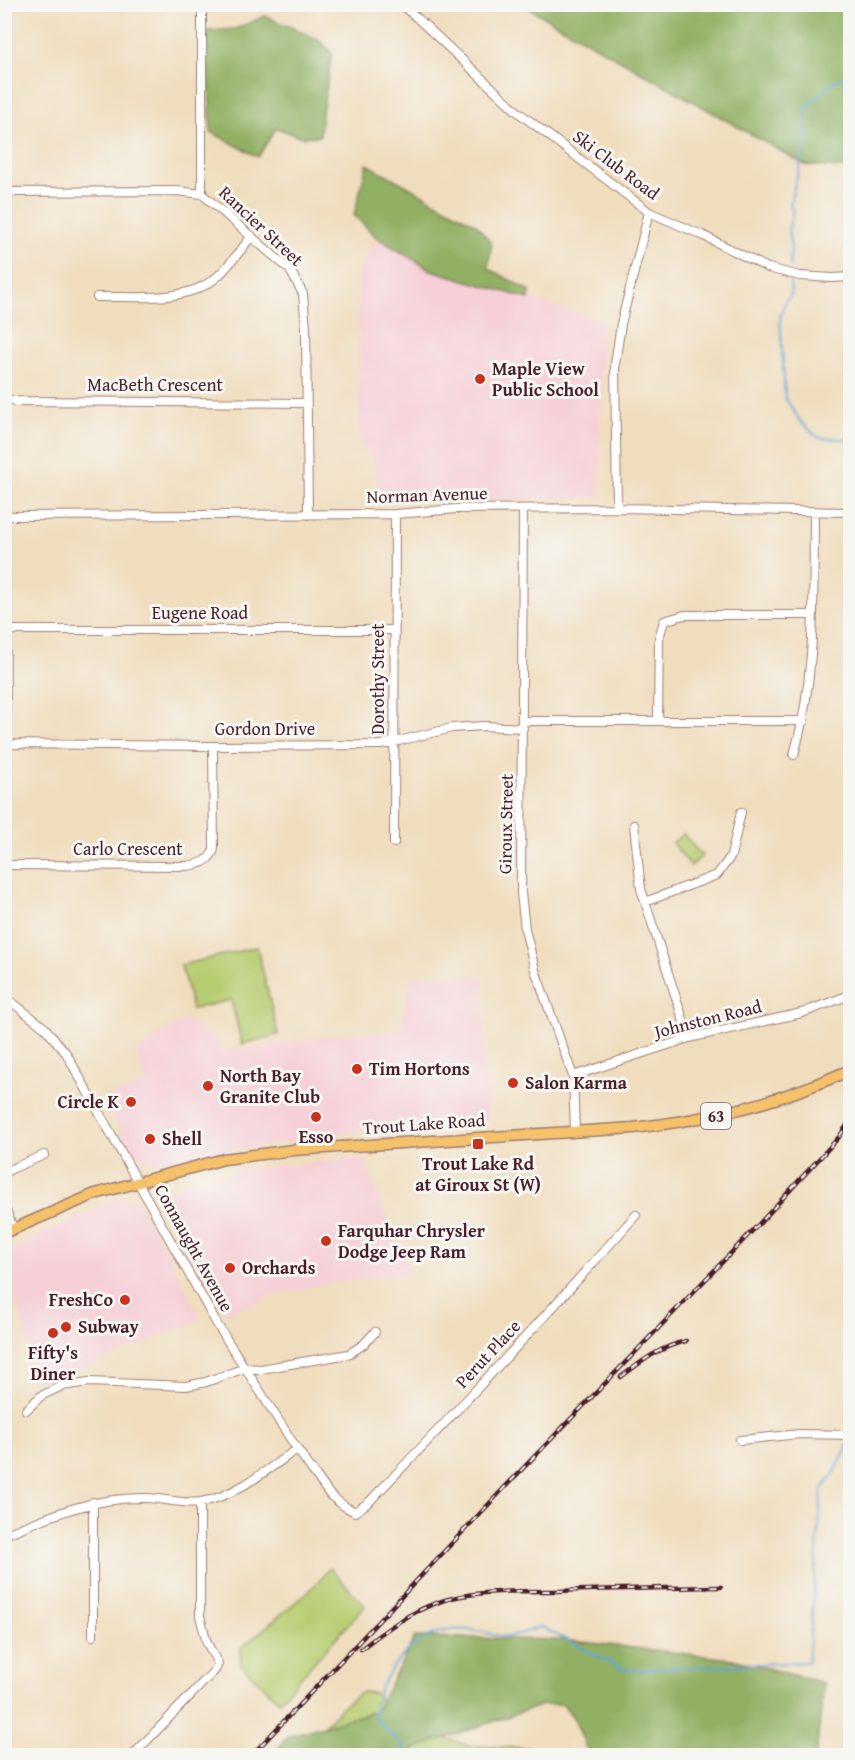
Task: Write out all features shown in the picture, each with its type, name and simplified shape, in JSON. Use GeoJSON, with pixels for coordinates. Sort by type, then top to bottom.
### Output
{"type":"FeatureCollection","features":[{"type":"Feature","properties":{"kind":"main road","name":"Trout Lake Road"},"geometry":{"type":"LineString","coordinates":[[9,1231],[95,1194],[224,1159],[293,1150],[684,1123],[746,1109],[810,1088],[850,1070]]}},
{"type":"Feature","properties":{"kind":"street"},"geometry":{"type":"LineString","coordinates":[[202,4],[202,194]]}},
{"type":"Feature","properties":{"kind":"street","name":"Ski Club Road"},"geometry":{"type":"LineString","coordinates":[[400,4],[416,16],[518,112],[649,212],[768,268],[800,276],[833,279],[850,277]]}},
{"type":"Feature","properties":{"kind":"street","name":"Rancier Street"},"geometry":{"type":"LineString","coordinates":[[4,192],[177,191],[202,194],[290,270],[303,294],[306,328],[308,515]]}},
{"type":"Feature","properties":{"kind":"street"},"geometry":{"type":"LineString","coordinates":[[617,508],[615,364],[621,324],[649,212]]}},
{"type":"Feature","properties":{"kind":"street"},"geometry":{"type":"LineString","coordinates":[[97,297],[174,296],[198,290],[218,276],[252,236]]}},
{"type":"Feature","properties":{"kind":"street","name":"MacBeth Crescent"},"geometry":{"type":"LineString","coordinates":[[4,398],[15,401],[306,403]]}},
{"type":"Feature","properties":{"kind":"street","name":"Norman Avenue"},"geometry":{"type":"LineString","coordinates":[[5,516],[395,514],[456,509],[617,508],[850,512]]}},
{"type":"Feature","properties":{"kind":"street","name":"Giroux Street"},"geometry":{"type":"LineString","coordinates":[[523,509],[521,893],[525,929],[535,970],[573,1076],[575,1131]]}},
{"type":"Feature","properties":{"kind":"street"},"geometry":{"type":"LineString","coordinates":[[794,755],[804,721],[812,665],[814,512]]}},
{"type":"Feature","properties":{"kind":"street","name":"Dorothy Street"},"geometry":{"type":"LineString","coordinates":[[394,843],[395,514]]}},
{"type":"Feature","properties":{"kind":"street"},"geometry":{"type":"LineString","coordinates":[[5,516],[5,744]]}},
{"type":"Feature","properties":{"kind":"street"},"geometry":{"type":"LineString","coordinates":[[658,720],[659,638],[664,621],[684,615],[813,615]]}},
{"type":"Feature","properties":{"kind":"street","name":"Eugene Road"},"geometry":{"type":"LineString","coordinates":[[6,630],[394,630]]}},
{"type":"Feature","properties":{"kind":"street","name":"Gordon Drive"},"geometry":{"type":"LineString","coordinates":[[5,744],[370,745],[395,742],[452,728],[484,726],[658,720],[804,721]]}},
{"type":"Feature","properties":{"kind":"street","name":"Carlo Crescent"},"geometry":{"type":"LineString","coordinates":[[4,865],[187,866],[206,862],[212,856],[214,849],[213,746]]}},
{"type":"Feature","properties":{"kind":"street"},"geometry":{"type":"LineString","coordinates":[[645,902],[717,875],[731,856],[741,812]]}},
{"type":"Feature","properties":{"kind":"street"},"geometry":{"type":"LineString","coordinates":[[634,825],[640,889],[689,1038]]}},
{"type":"Feature","properties":{"kind":"street","name":"Johnston Road"},"geometry":{"type":"LineString","coordinates":[[573,1076],[689,1038],[802,1013],[850,995]]}},
{"type":"Feature","properties":{"kind":"street","name":"Connaught Avenue"},"geometry":{"type":"LineString","coordinates":[[4,996],[45,1028],[66,1053],[218,1326],[297,1449],[330,1495],[344,1506],[356,1512],[359,1511]]}},
{"type":"Feature","properties":{"kind":"street"},"geometry":{"type":"LineString","coordinates":[[4,1174],[44,1155]]}},
{"type":"Feature","properties":{"kind":"street"},"geometry":{"type":"LineString","coordinates":[[4,1205],[9,1231]]}},
{"type":"Feature","properties":{"kind":"street","name":"Perut Place"},"geometry":{"type":"LineString","coordinates":[[359,1511],[545,1317],[636,1215]]}},
{"type":"Feature","properties":{"kind":"street"},"geometry":{"type":"LineString","coordinates":[[26,1410],[41,1396],[62,1386],[89,1383],[186,1386],[206,1382],[245,1368],[261,1369],[349,1354],[364,1344],[375,1332]]}},
{"type":"Feature","properties":{"kind":"street"},"geometry":{"type":"LineString","coordinates":[[740,1440],[800,1434],[850,1436]]}},
{"type":"Feature","properties":{"kind":"street"},"geometry":{"type":"LineString","coordinates":[[4,1535],[57,1512],[93,1502],[146,1498],[200,1503],[232,1492],[297,1449]]}},
{"type":"Feature","properties":{"kind":"street"},"geometry":{"type":"LineString","coordinates":[[93,1502],[93,1636]]}},
{"type":"Feature","properties":{"kind":"street"},"geometry":{"type":"LineString","coordinates":[[132,1755],[215,1670],[218,1664],[207,1643],[200,1616],[200,1503]]}},
{"type":"Feature","properties":{"kind":"shaded area","name":"Maple View Public School"},"geometry":{"type":"Polygon","coordinates":[[[376,237],[431,270],[602,320],[600,497],[378,501],[375,464],[359,439],[358,272],[376,237]]]}},
{"type":"Feature","properties":{"kind":"shaded area"},"geometry":{"type":"Polygon","coordinates":[[[412,975],[483,976],[487,1122],[352,1132],[153,1162],[129,1150],[105,1097],[147,1084],[136,1052],[186,1018],[219,1042],[224,1052],[346,1034],[399,1033],[412,975]]]}},
{"type":"Feature","properties":{"kind":"shaded area"},"geometry":{"type":"Polygon","coordinates":[[[363,1158],[411,1273],[330,1283],[278,1294],[225,1315],[164,1194],[201,1178],[261,1167],[363,1158]]]}},
{"type":"Feature","properties":{"kind":"shaded area"},"geometry":{"type":"Polygon","coordinates":[[[119,1198],[137,1200],[162,1241],[201,1320],[41,1386],[5,1265],[5,1252],[119,1198]]]}},
{"type":"Feature","properties":{"kind":"green space"},"geometry":{"type":"Polygon","coordinates":[[[523,5],[850,5],[850,169],[805,165],[523,5]]]}},
{"type":"Feature","properties":{"kind":"green space"},"geometry":{"type":"Polygon","coordinates":[[[265,16],[318,39],[332,53],[320,136],[301,137],[276,128],[258,157],[211,132],[207,31],[235,29],[265,16]]]}},
{"type":"Feature","properties":{"kind":"green space"},"geometry":{"type":"Polygon","coordinates":[[[367,164],[476,224],[492,244],[488,268],[530,291],[529,299],[431,270],[376,237],[354,215],[367,164]]]}},
{"type":"Feature","properties":{"kind":"green space"},"geometry":{"type":"Polygon","coordinates":[[[683,834],[702,856],[691,866],[672,843],[683,834]]]}},
{"type":"Feature","properties":{"kind":"green space"},"geometry":{"type":"Polygon","coordinates":[[[257,947],[278,1035],[242,1044],[231,1000],[192,1009],[181,965],[257,947]]]}},
{"type":"Feature","properties":{"kind":"green space"},"geometry":{"type":"Polygon","coordinates":[[[330,1568],[365,1606],[279,1701],[241,1665],[240,1649],[310,1590],[330,1568]]]}},
{"type":"Feature","properties":{"kind":"green space"},"geometry":{"type":"Polygon","coordinates":[[[415,1637],[564,1640],[732,1659],[824,1683],[816,1755],[589,1755],[575,1720],[563,1704],[542,1705],[413,1749],[412,1755],[273,1755],[288,1736],[376,1711],[415,1637]]]}},
{"type":"Feature","properties":{"kind":"green space"},"geometry":{"type":"Polygon","coordinates":[[[362,1692],[375,1693],[395,1717],[416,1728],[469,1746],[527,1748],[596,1755],[294,1756],[345,1704],[362,1692]]]}},
{"type":"Feature","properties":{"kind":"waterway"},"geometry":{"type":"LineString","coordinates":[[790,267],[791,246],[788,230],[793,213],[790,203],[804,150],[807,108],[833,82],[850,74]]}},
{"type":"Feature","properties":{"kind":"waterway"},"geometry":{"type":"LineString","coordinates":[[790,281],[791,295],[786,300],[780,317],[785,398],[801,422],[820,438],[850,439]]}},
{"type":"Feature","properties":{"kind":"waterway"},"geometry":{"type":"LineString","coordinates":[[410,1756],[374,1717],[375,1704],[384,1681],[399,1659],[418,1643],[439,1632],[464,1629],[506,1636],[518,1635],[541,1627],[625,1670],[808,1662],[822,1489],[834,1474],[850,1441]]}},
{"type":"Feature","properties":{"kind":"railway"},"geometry":{"type":"LineString","coordinates":[[251,1756],[505,1487],[759,1224],[839,1137],[850,1121]]}},
{"type":"Feature","properties":{"kind":"railway"},"geometry":{"type":"LineString","coordinates":[[621,1377],[660,1351],[686,1341]]}},
{"type":"Feature","properties":{"kind":"railway"},"geometry":{"type":"LineString","coordinates":[[361,1649],[408,1616],[439,1602],[466,1595],[513,1591],[721,1587]]}},
{"type":"Feature","properties":{"kind":"place","name":"Maple View Public School"},"geometry":{"type":"Point","coordinates":[480,379]}},
{"type":"Feature","properties":{"kind":"place","name":"Tim Hortons"},"geometry":{"type":"Point","coordinates":[357,1069]}},
{"type":"Feature","properties":{"kind":"place","name":"Salon Karma"},"geometry":{"type":"Point","coordinates":[513,1083]}},
{"type":"Feature","properties":{"kind":"place","name":"North Bay Granite Club"},"geometry":{"type":"Point","coordinates":[208,1086]}},
{"type":"Feature","properties":{"kind":"place","name":"Circle K"},"geometry":{"type":"Point","coordinates":[131,1102]}},
{"type":"Feature","properties":{"kind":"place","name":"Esso"},"geometry":{"type":"Point","coordinates":[316,1117]}},
{"type":"Feature","properties":{"kind":"place","name":"Shell"},"geometry":{"type":"Point","coordinates":[150,1139]}},
{"type":"Feature","properties":{"kind":"place","name":"Trout Lake Rd at Giroux St (W)"},"geometry":{"type":"Point","coordinates":[478,1144]}},
{"type":"Feature","properties":{"kind":"place","name":"Farquhar Chrysler Dodge Jeep Ram"},"geometry":{"type":"Point","coordinates":[326,1241]}},
{"type":"Feature","properties":{"kind":"place","name":"Orchards"},"geometry":{"type":"Point","coordinates":[230,1268]}},
{"type":"Feature","properties":{"kind":"place","name":"FreshCo"},"geometry":{"type":"Point","coordinates":[125,1300]}},
{"type":"Feature","properties":{"kind":"place","name":"Subway"},"geometry":{"type":"Point","coordinates":[66,1327]}},
{"type":"Feature","properties":{"kind":"place","name":"Fifty's Diner"},"geometry":{"type":"Point","coordinates":[53,1333]}}]}
